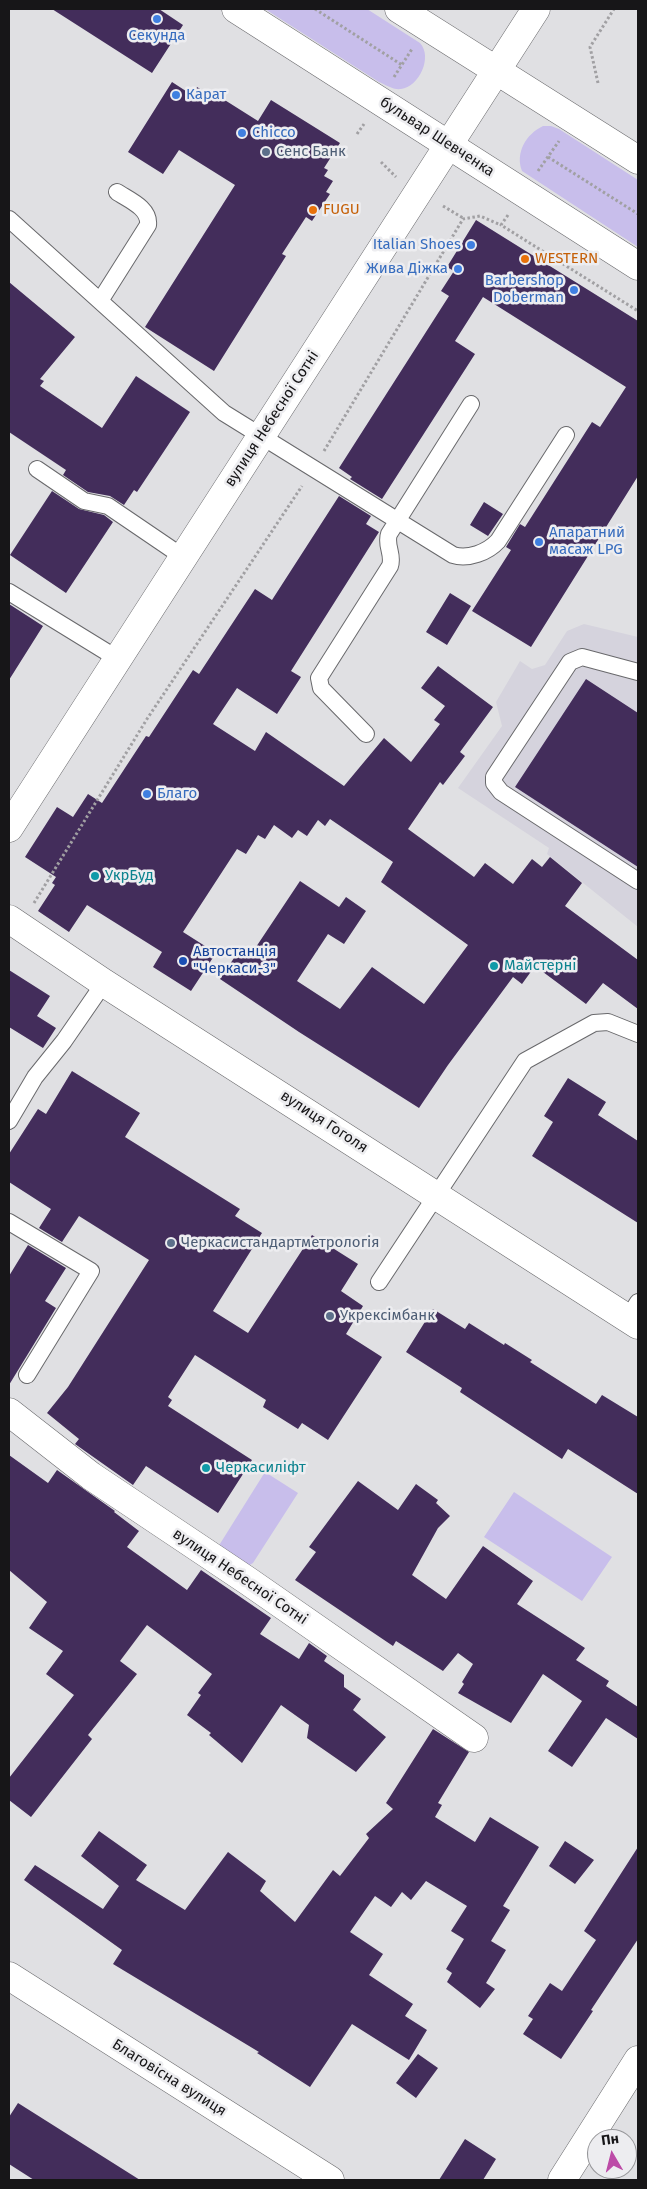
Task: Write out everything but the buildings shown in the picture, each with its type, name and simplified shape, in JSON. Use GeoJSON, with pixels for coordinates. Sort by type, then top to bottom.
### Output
{"type":"FeatureCollection","features":[{"type":"Feature","properties":{"kind":"street","name":"бульвар Шевченка"},"geometry":{"type":"LineString","coordinates":[[236,9],[638,266]]}},
{"type":"Feature","properties":{"kind":"street"},"geometry":{"type":"LineString","coordinates":[[399,9],[638,160]]}},
{"type":"Feature","properties":{"kind":"street","name":"вулиця Небесної Сотні"},"geometry":{"type":"LineString","coordinates":[[9,828],[536,9]]}},
{"type":"Feature","properties":{"kind":"street","name":"вулиця Гоголя"},"geometry":{"type":"LineString","coordinates":[[19,915],[104,983],[437,1195],[635,1315]]}},
{"type":"Feature","properties":{"kind":"street","name":"вулиця Небесної Сотні"},"geometry":{"type":"LineString","coordinates":[[9,1412],[91,1476],[248,1581],[474,1738]]}},
{"type":"Feature","properties":{"kind":"street","name":"Благовісна вулиця"},"geometry":{"type":"LineString","coordinates":[[9,1976],[330,2180]]}},
{"type":"Feature","properties":{"kind":"street"},"geometry":{"type":"LineString","coordinates":[[562,2180],[638,2060]]}},
{"type":"Feature","properties":{"kind":"lane"},"geometry":{"type":"LineString","coordinates":[[100,301],[148,224],[146,212],[117,192]]}},
{"type":"Feature","properties":{"kind":"lane"},"geometry":{"type":"LineString","coordinates":[[9,219],[213,404],[260,437],[458,557],[486,551],[498,541],[566,436]]}},
{"type":"Feature","properties":{"kind":"lane"},"geometry":{"type":"LineString","coordinates":[[366,734],[321,688],[319,678],[390,566],[391,556],[387,539],[471,404]]}},
{"type":"Feature","properties":{"kind":"lane"},"geometry":{"type":"LineString","coordinates":[[37,470],[84,501],[108,506],[183,557]]}},
{"type":"Feature","properties":{"kind":"lane"},"geometry":{"type":"LineString","coordinates":[[9,592],[118,659]]}},
{"type":"Feature","properties":{"kind":"lane"},"geometry":{"type":"LineString","coordinates":[[638,672],[582,658],[570,662],[494,778],[494,783],[501,792],[638,881]]}},
{"type":"Feature","properties":{"kind":"lane"},"geometry":{"type":"LineString","coordinates":[[9,1121],[35,1077],[64,1041],[104,983]]}},
{"type":"Feature","properties":{"kind":"lane"},"geometry":{"type":"LineString","coordinates":[[379,1282],[525,1061],[594,1023],[616,1024],[638,1034]]}},
{"type":"Feature","properties":{"kind":"lane"},"geometry":{"type":"LineString","coordinates":[[9,1222],[91,1271],[28,1376]]}},
{"type":"Feature","properties":{"kind":"path"},"geometry":{"type":"LineString","coordinates":[[315,9],[402,65]]}},
{"type":"Feature","properties":{"kind":"path"},"geometry":{"type":"LineString","coordinates":[[598,83],[590,47],[614,9]]}},
{"type":"Feature","properties":{"kind":"path"},"geometry":{"type":"LineString","coordinates":[[393,79],[418,41]]}},
{"type":"Feature","properties":{"kind":"path"},"geometry":{"type":"LineString","coordinates":[[535,176],[562,137]]}},
{"type":"Feature","properties":{"kind":"path"},"geometry":{"type":"LineString","coordinates":[[548,156],[638,214]]}},
{"type":"Feature","properties":{"kind":"path"},"geometry":{"type":"LineString","coordinates":[[381,162],[402,183]]}},
{"type":"Feature","properties":{"kind":"path"},"geometry":{"type":"LineString","coordinates":[[436,202],[463,218],[480,216],[501,225],[638,312]]}},
{"type":"Feature","properties":{"kind":"path"},"geometry":{"type":"LineString","coordinates":[[501,225],[510,211]]}},
{"type":"Feature","properties":{"kind":"path"},"geometry":{"type":"LineString","coordinates":[[19,915],[313,470],[463,218]]}},
{"type":"Feature","properties":{"kind":"shaded area"},"geometry":{"type":"Polygon","coordinates":[[[265,9],[367,9],[420,43],[424,49],[425,56],[422,70],[408,87],[398,89],[390,87],[379,82],[265,9]]]}},
{"type":"Feature","properties":{"kind":"shaded area"},"geometry":{"type":"Polygon","coordinates":[[[543,126],[559,129],[638,180],[638,247],[522,171],[520,164],[521,151],[527,139],[543,126]]]}},
{"type":"Feature","properties":{"kind":"shaded area"},"geometry":{"type":"Polygon","coordinates":[[[584,624],[638,637],[638,927],[547,854],[549,848],[458,788],[502,726],[496,702],[520,661],[532,669],[545,665],[567,631],[584,624]]]}},
{"type":"Feature","properties":{"kind":"shaded area"},"geometry":{"type":"Polygon","coordinates":[[[265,1472],[298,1493],[253,1563],[248,1566],[218,1547],[265,1472]]]}},
{"type":"Feature","properties":{"kind":"shaded area"},"geometry":{"type":"Polygon","coordinates":[[[514,1492],[612,1557],[582,1601],[484,1537],[514,1492]]]}},
{"type":"Feature","properties":{"kind":"place","name":"Секунда"},"geometry":{"type":"Point","coordinates":[157,19]}},
{"type":"Feature","properties":{"kind":"place","name":"Карат"},"geometry":{"type":"Point","coordinates":[176,95]}},
{"type":"Feature","properties":{"kind":"place","name":"Chicco"},"geometry":{"type":"Point","coordinates":[242,133]}},
{"type":"Feature","properties":{"kind":"place","name":"Сенс Банк"},"geometry":{"type":"Point","coordinates":[266,152]}},
{"type":"Feature","properties":{"kind":"place","name":"FUGU"},"geometry":{"type":"Point","coordinates":[313,210]}},
{"type":"Feature","properties":{"kind":"place","name":"Italian Shoes"},"geometry":{"type":"Point","coordinates":[471,245]}},
{"type":"Feature","properties":{"kind":"place","name":"WESTERN"},"geometry":{"type":"Point","coordinates":[525,259]}},
{"type":"Feature","properties":{"kind":"place","name":"Жива Діжка"},"geometry":{"type":"Point","coordinates":[458,269]}},
{"type":"Feature","properties":{"kind":"place","name":"Barbershop Doberman"},"geometry":{"type":"Point","coordinates":[574,290]}},
{"type":"Feature","properties":{"kind":"place","name":"Апаратний масаж LPG"},"geometry":{"type":"Point","coordinates":[539,542]}},
{"type":"Feature","properties":{"kind":"place","name":"Благо"},"geometry":{"type":"Point","coordinates":[147,794]}},
{"type":"Feature","properties":{"kind":"place","name":"УкрБуд"},"geometry":{"type":"Point","coordinates":[95,876]}},
{"type":"Feature","properties":{"kind":"place","name":"Автостанція \"Черкаси-3\""},"geometry":{"type":"Point","coordinates":[183,961]}},
{"type":"Feature","properties":{"kind":"place","name":"Майстерні"},"geometry":{"type":"Point","coordinates":[494,966]}},
{"type":"Feature","properties":{"kind":"place","name":"Черкасистандартметрологія"},"geometry":{"type":"Point","coordinates":[171,1243]}},
{"type":"Feature","properties":{"kind":"place","name":"Укрексімбанк"},"geometry":{"type":"Point","coordinates":[330,1316]}},
{"type":"Feature","properties":{"kind":"place","name":"Черкасиліфт"},"geometry":{"type":"Point","coordinates":[206,1468]}}]}
